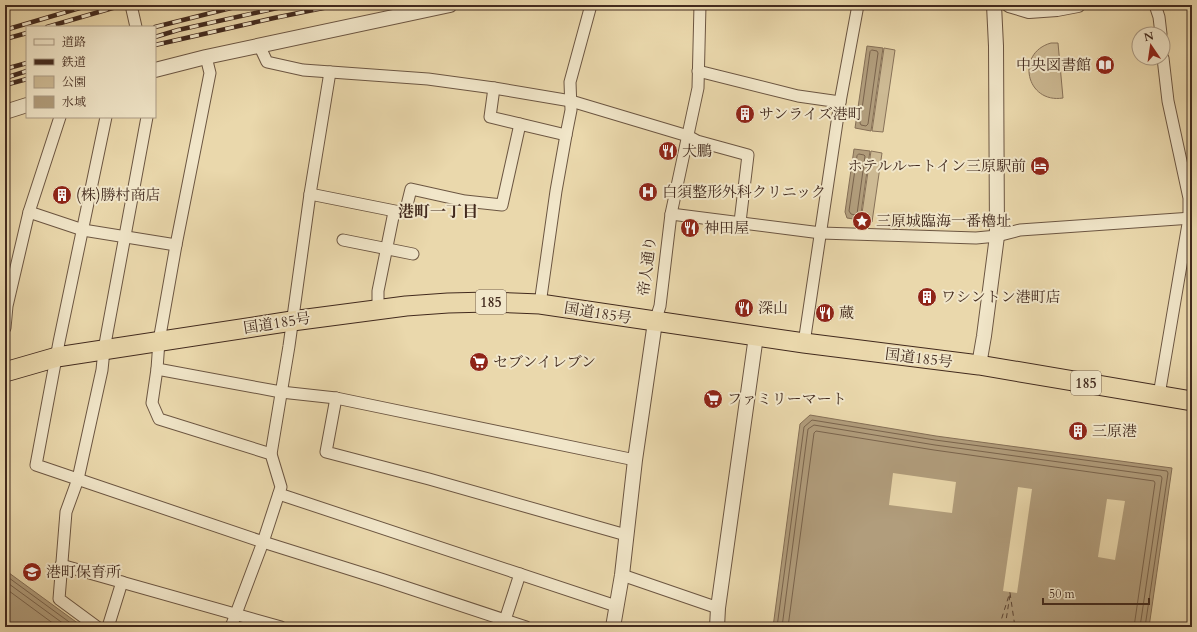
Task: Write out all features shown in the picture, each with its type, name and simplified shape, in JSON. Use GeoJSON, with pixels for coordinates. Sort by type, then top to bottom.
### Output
{"type":"FeatureCollection","features":[{"type":"Feature","properties":{"kind":"highway","name":"国道185号"},"geometry":{"type":"LineString","coordinates":[[5,370],[57,357],[292,321],[378,309],[448,303],[489,302],[540,304],[804,343],[979,365],[1192,401]]}},
{"type":"Feature","properties":{"kind":"street"},"geometry":{"type":"LineString","coordinates":[[131,5],[136,26]]}},
{"type":"Feature","properties":{"kind":"street"},"geometry":{"type":"LineString","coordinates":[[156,70],[206,57],[450,5]]}},
{"type":"Feature","properties":{"kind":"street"},"geometry":{"type":"LineString","coordinates":[[540,304],[556,191],[571,110],[570,82],[591,5]]}},
{"type":"Feature","properties":{"kind":"street","name":"帝人通り"},"geometry":{"type":"LineString","coordinates":[[614,627],[654,322],[660,303],[671,214],[698,88],[700,5]]}},
{"type":"Feature","properties":{"kind":"street"},"geometry":{"type":"LineString","coordinates":[[804,343],[840,102],[858,5]]}},
{"type":"Feature","properties":{"kind":"street"},"geometry":{"type":"LineString","coordinates":[[979,365],[997,236],[996,46],[994,5]]}},
{"type":"Feature","properties":{"kind":"street"},"geometry":{"type":"LineString","coordinates":[[1009,5],[1029,11],[1057,9],[1078,5]]}},
{"type":"Feature","properties":{"kind":"street"},"geometry":{"type":"LineString","coordinates":[[1155,5],[1160,26]]}},
{"type":"Feature","properties":{"kind":"street"},"geometry":{"type":"LineString","coordinates":[[259,46],[267,62],[303,70],[428,79],[571,101],[688,136],[697,141],[748,155],[740,222]]}},
{"type":"Feature","properties":{"kind":"street"},"geometry":{"type":"LineString","coordinates":[[206,57],[210,73],[176,245],[159,341],[152,403],[158,419],[270,454]]}},
{"type":"Feature","properties":{"kind":"street"},"geometry":{"type":"LineString","coordinates":[[1158,395],[1190,218],[1190,198],[1168,101],[1164,66]]}},
{"type":"Feature","properties":{"kind":"street"},"geometry":{"type":"LineString","coordinates":[[698,71],[798,96],[840,102]]}},
{"type":"Feature","properties":{"kind":"street"},"geometry":{"type":"LineString","coordinates":[[231,627],[264,542],[281,487],[270,454],[281,392],[310,194],[330,72]]}},
{"type":"Feature","properties":{"kind":"street"},"geometry":{"type":"LineString","coordinates":[[494,88],[490,117],[566,134]]}},
{"type":"Feature","properties":{"kind":"street"},"geometry":{"type":"LineString","coordinates":[[5,112],[26,105]]}},
{"type":"Feature","properties":{"kind":"street"},"geometry":{"type":"LineString","coordinates":[[5,328],[6,306],[29,212],[60,118]]}},
{"type":"Feature","properties":{"kind":"street"},"geometry":{"type":"LineString","coordinates":[[106,118],[36,465],[264,542],[526,627]]}},
{"type":"Feature","properties":{"kind":"street"},"geometry":{"type":"LineString","coordinates":[[97,627],[59,599],[66,512],[78,479],[102,370],[104,350],[124,236],[147,118]]}},
{"type":"Feature","properties":{"kind":"street"},"geometry":{"type":"LineString","coordinates":[[310,194],[405,213],[411,189],[466,201],[502,205],[520,124]]}},
{"type":"Feature","properties":{"kind":"street"},"geometry":{"type":"LineString","coordinates":[[29,212],[83,230],[176,245]]}},
{"type":"Feature","properties":{"kind":"street"},"geometry":{"type":"LineString","coordinates":[[378,309],[378,291],[394,212]]}},
{"type":"Feature","properties":{"kind":"street"},"geometry":{"type":"LineString","coordinates":[[671,214],[821,233],[976,238],[997,236],[1020,230],[1190,218]]}},
{"type":"Feature","properties":{"kind":"street"},"geometry":{"type":"LineString","coordinates":[[343,240],[413,254]]}},
{"type":"Feature","properties":{"kind":"street"},"geometry":{"type":"LineString","coordinates":[[717,627],[718,608],[756,336]]}},
{"type":"Feature","properties":{"kind":"street"},"geometry":{"type":"LineString","coordinates":[[157,369],[281,392],[336,398],[635,460]]}},
{"type":"Feature","properties":{"kind":"street"},"geometry":{"type":"LineString","coordinates":[[336,398],[326,452],[429,479],[626,535]]}},
{"type":"Feature","properties":{"kind":"street"},"geometry":{"type":"LineString","coordinates":[[279,494],[616,606]]}},
{"type":"Feature","properties":{"kind":"street"},"geometry":{"type":"LineString","coordinates":[[61,565],[281,627]]}},
{"type":"Feature","properties":{"kind":"street"},"geometry":{"type":"LineString","coordinates":[[505,620],[520,574]]}},
{"type":"Feature","properties":{"kind":"street"},"geometry":{"type":"LineString","coordinates":[[622,575],[718,608]]}},
{"type":"Feature","properties":{"kind":"street"},"geometry":{"type":"LineString","coordinates":[[108,627],[122,582]]}},
{"type":"Feature","properties":{"kind":"green space"},"geometry":{"type":"Polygon","coordinates":[[[1051,43],[1058,43],[1063,98],[1050,98],[1040,93],[1033,86],[1030,76],[1029,66],[1032,57],[1040,48],[1051,43]]]}},
{"type":"Feature","properties":{"kind":"green space"},"geometry":{"type":"Polygon","coordinates":[[[884,48],[895,50],[883,132],[872,131],[884,48]]]}},
{"type":"Feature","properties":{"kind":"green space"},"geometry":{"type":"Polygon","coordinates":[[[871,151],[882,153],[872,222],[861,220],[871,151]]]}},
{"type":"Feature","properties":{"kind":"water"},"geometry":{"type":"Polygon","coordinates":[[[867,46],[883,48],[871,131],[855,128],[867,46]]]}},
{"type":"Feature","properties":{"kind":"water"},"geometry":{"type":"Polygon","coordinates":[[[854,149],[870,151],[860,220],[847,218],[845,212],[854,149]]]}},
{"type":"Feature","properties":{"kind":"water"},"geometry":{"type":"Polygon","coordinates":[[[810,415],[936,436],[1172,468],[1149,627],[773,627],[800,424],[810,415]]]}},
{"type":"Feature","properties":{"kind":"water"},"geometry":{"type":"Polygon","coordinates":[[[5,570],[83,627],[5,627],[5,570]]]}},
{"type":"Feature","properties":{"kind":"pier"},"geometry":{"type":"Polygon","coordinates":[[[893,473],[956,482],[952,513],[889,505],[893,473]]]}},
{"type":"Feature","properties":{"kind":"pier"},"geometry":{"type":"Polygon","coordinates":[[[1018,487],[1032,489],[1017,593],[1003,591],[1018,487]]]}},
{"type":"Feature","properties":{"kind":"pier"},"geometry":{"type":"Polygon","coordinates":[[[1107,499],[1125,501],[1115,560],[1098,557],[1107,499]]]}},
{"type":"Feature","properties":{"kind":"ferry route"},"geometry":{"type":"LineString","coordinates":[[999,627],[1010,592]]}},
{"type":"Feature","properties":{"kind":"ferry route"},"geometry":{"type":"LineString","coordinates":[[1010,593],[1015,627]]}},
{"type":"Feature","properties":{"kind":"ferry route"},"geometry":{"type":"LineString","coordinates":[[1005,627],[1010,595]]}},
{"type":"Feature","properties":{"kind":"railway"},"geometry":{"type":"LineString","coordinates":[[5,30],[90,5]]}},
{"type":"Feature","properties":{"kind":"railway"},"geometry":{"type":"LineString","coordinates":[[50,26],[123,5]]}},
{"type":"Feature","properties":{"kind":"railway"},"geometry":{"type":"LineString","coordinates":[[156,27],[243,5]]}},
{"type":"Feature","properties":{"kind":"railway"},"geometry":{"type":"LineString","coordinates":[[156,37],[178,30],[291,5]]}},
{"type":"Feature","properties":{"kind":"railway"},"geometry":{"type":"LineString","coordinates":[[156,45],[338,5]]}},
{"type":"Feature","properties":{"kind":"railway"},"geometry":{"type":"LineString","coordinates":[[5,39],[26,33]]}},
{"type":"Feature","properties":{"kind":"railway"},"geometry":{"type":"LineString","coordinates":[[5,69],[26,63]]}},
{"type":"Feature","properties":{"kind":"railway"},"geometry":{"type":"LineString","coordinates":[[5,78],[26,71]]}},
{"type":"Feature","properties":{"kind":"railway"},"geometry":{"type":"LineString","coordinates":[[5,85],[26,79]]}},
{"type":"Feature","properties":{"kind":"place","name":"中央図書館"},"geometry":{"type":"Point","coordinates":[1105,65]}},
{"type":"Feature","properties":{"kind":"place","name":"サンライズ港町"},"geometry":{"type":"Point","coordinates":[745,114]}},
{"type":"Feature","properties":{"kind":"place","name":"大鵬"},"geometry":{"type":"Point","coordinates":[668,151]}},
{"type":"Feature","properties":{"kind":"place","name":"ホテルルートイン三原駅前"},"geometry":{"type":"Point","coordinates":[1040,166]}},
{"type":"Feature","properties":{"kind":"place","name":"白須整形外科クリニック"},"geometry":{"type":"Point","coordinates":[648,192]}},
{"type":"Feature","properties":{"kind":"place","name":"(株)勝村商店"},"geometry":{"type":"Point","coordinates":[62,195]}},
{"type":"Feature","properties":{"kind":"place","name":"三原城臨海一番櫓址"},"geometry":{"type":"Point","coordinates":[862,221]}},
{"type":"Feature","properties":{"kind":"place","name":"神田屋"},"geometry":{"type":"Point","coordinates":[690,228]}},
{"type":"Feature","properties":{"kind":"place","name":"ワシントン港町店"},"geometry":{"type":"Point","coordinates":[927,297]}},
{"type":"Feature","properties":{"kind":"place","name":"深山"},"geometry":{"type":"Point","coordinates":[744,308]}},
{"type":"Feature","properties":{"kind":"place","name":"蔵"},"geometry":{"type":"Point","coordinates":[825,313]}},
{"type":"Feature","properties":{"kind":"place","name":"セブンイレブン"},"geometry":{"type":"Point","coordinates":[479,362]}},
{"type":"Feature","properties":{"kind":"place","name":"ファミリーマート"},"geometry":{"type":"Point","coordinates":[713,399]}},
{"type":"Feature","properties":{"kind":"place","name":"三原港"},"geometry":{"type":"Point","coordinates":[1078,431]}},
{"type":"Feature","properties":{"kind":"place","name":"港町保育所"},"geometry":{"type":"Point","coordinates":[32,572]}},
{"type":"Feature","properties":{"kind":"district","name":"港町一丁目"},"geometry":{"type":"Point","coordinates":[438,212]}}]}
